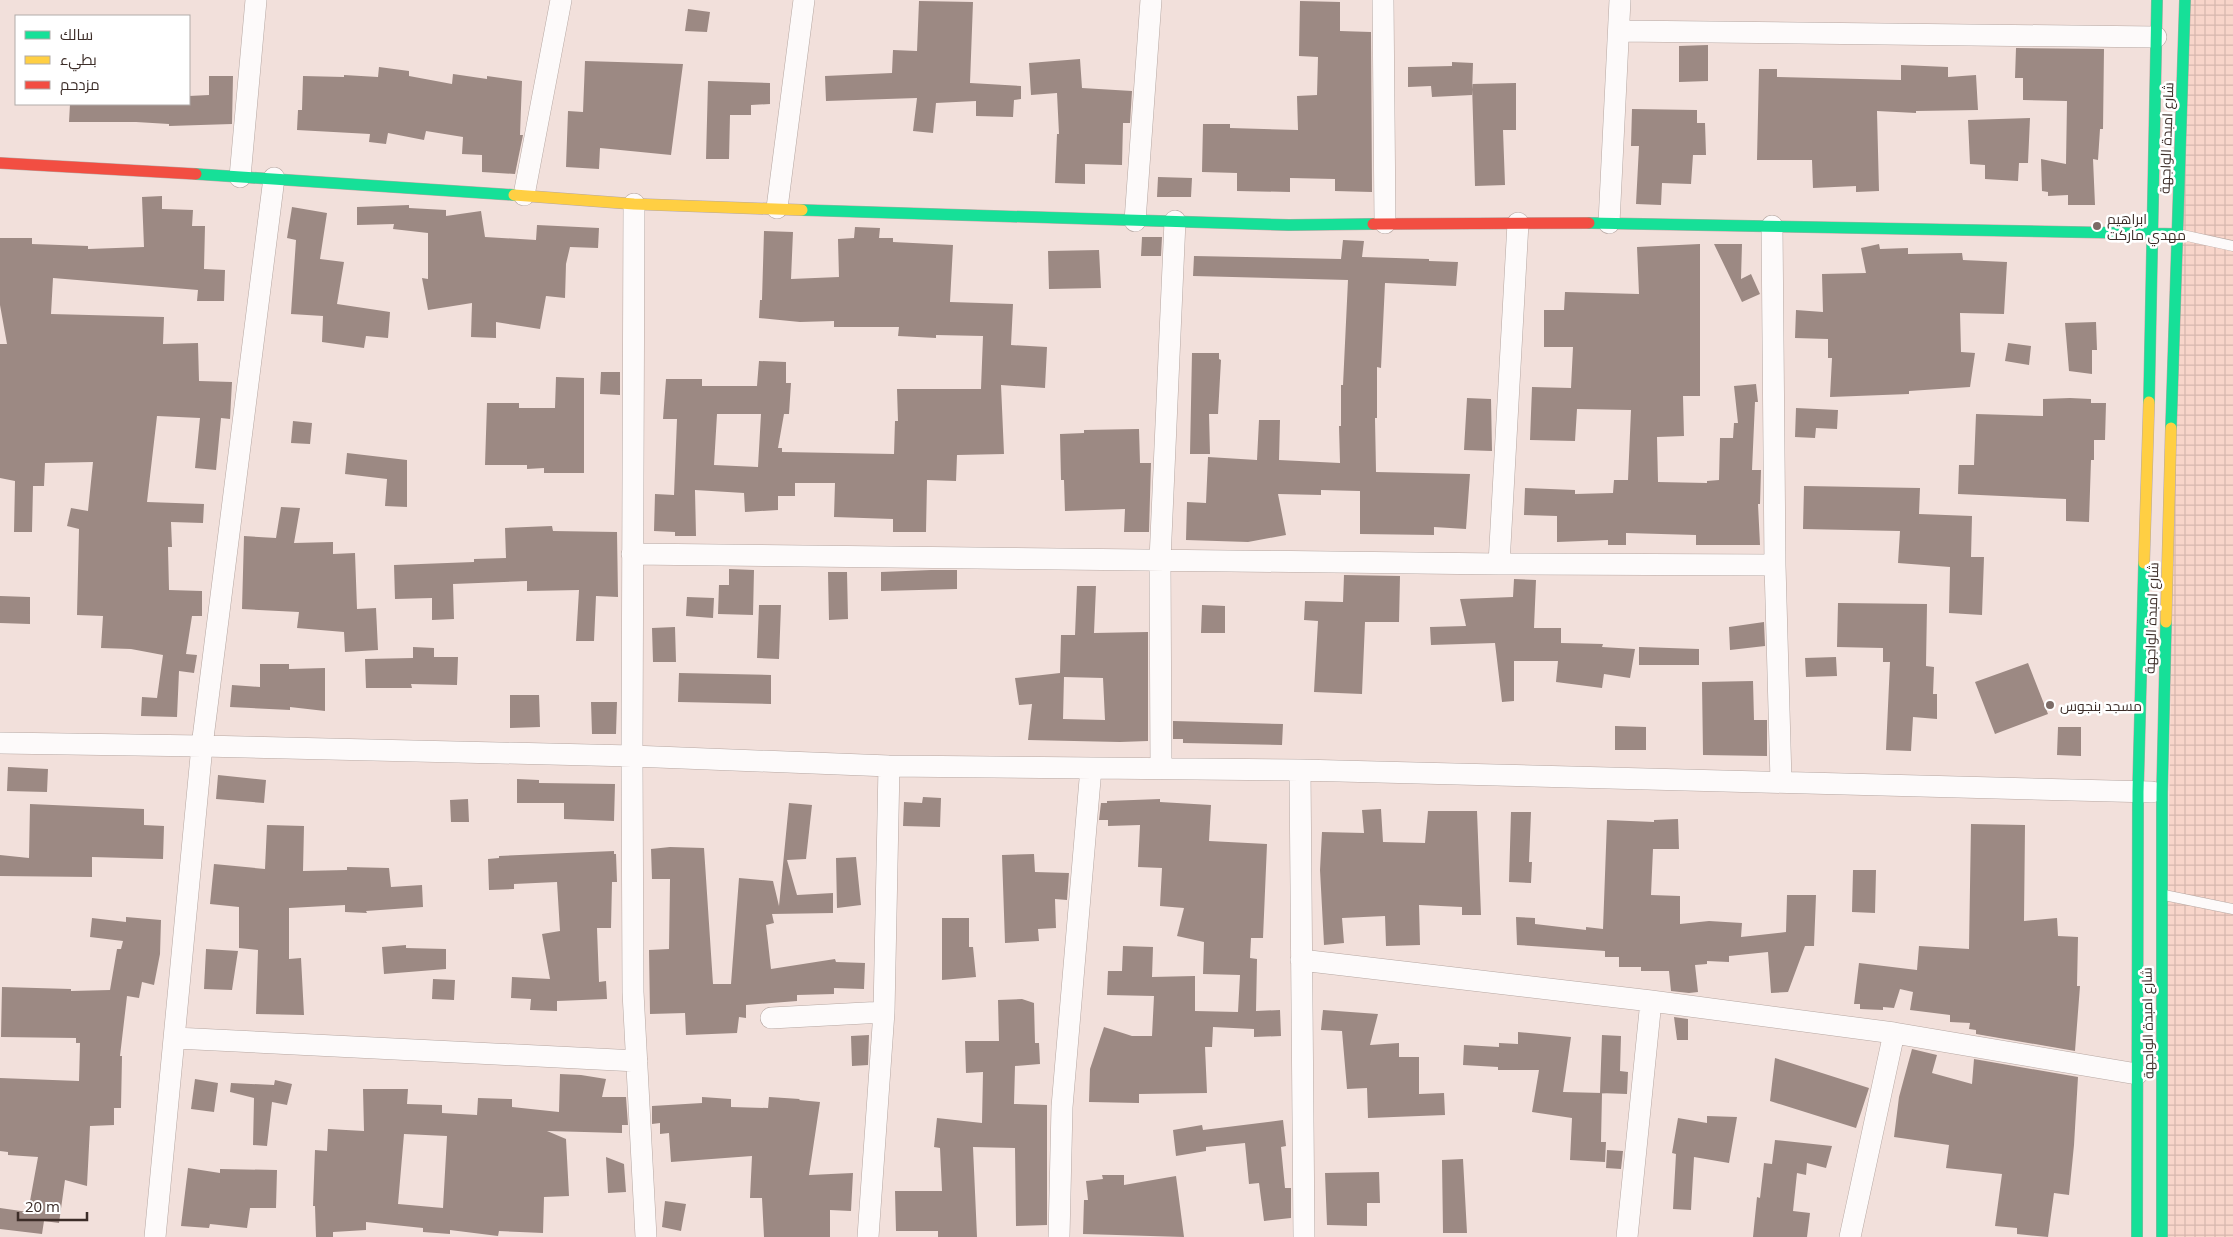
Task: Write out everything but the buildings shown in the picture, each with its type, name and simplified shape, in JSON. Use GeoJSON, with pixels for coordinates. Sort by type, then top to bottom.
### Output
{"type":"FeatureCollection","features":[{"type":"Feature","properties":{"kind":"main road","name":"شارع امبدة الواجهة"},"geometry":{"type":"LineString","coordinates":[[2137,1237],[2136,889],[2157,0]]}},
{"type":"Feature","properties":{"kind":"main road","name":"شارع امبدة الواجهة"},"geometry":{"type":"LineString","coordinates":[[2162,1237],[2160,894],[2177,234],[2186,0]]}},
{"type":"Feature","properties":{"kind":"main road"},"geometry":{"type":"LineString","coordinates":[[0,164],[274,178],[634,204],[1135,221],[1289,224],[1609,223],[2177,234]]}},
{"type":"Feature","properties":{"kind":"street"},"geometry":{"type":"LineString","coordinates":[[240,177],[256,0]]}},
{"type":"Feature","properties":{"kind":"street"},"geometry":{"type":"LineString","coordinates":[[524,195],[561,0]]}},
{"type":"Feature","properties":{"kind":"street"},"geometry":{"type":"LineString","coordinates":[[777,208],[804,0]]}},
{"type":"Feature","properties":{"kind":"street"},"geometry":{"type":"LineString","coordinates":[[1135,221],[1151,0]]}},
{"type":"Feature","properties":{"kind":"street"},"geometry":{"type":"LineString","coordinates":[[1383,0],[1385,223]]}},
{"type":"Feature","properties":{"kind":"street"},"geometry":{"type":"LineString","coordinates":[[1609,223],[1620,0]]}},
{"type":"Feature","properties":{"kind":"street"},"geometry":{"type":"LineString","coordinates":[[1619,31],[2156,37]]}},
{"type":"Feature","properties":{"kind":"street"},"geometry":{"type":"LineString","coordinates":[[155,1237],[202,746],[274,178]]}},
{"type":"Feature","properties":{"kind":"street"},"geometry":{"type":"LineString","coordinates":[[634,204],[632,554],[633,992],[646,1237]]}},
{"type":"Feature","properties":{"kind":"street"},"geometry":{"type":"LineString","coordinates":[[1162,768],[1160,560],[1175,222]]}},
{"type":"Feature","properties":{"kind":"street"},"geometry":{"type":"LineString","coordinates":[[1499,564],[1518,223]]}},
{"type":"Feature","properties":{"kind":"street"},"geometry":{"type":"LineString","coordinates":[[1772,226],[1775,565],[1781,781]]}},
{"type":"Feature","properties":{"kind":"street"},"geometry":{"type":"LineString","coordinates":[[632,554],[1499,564],[1775,565]]}},
{"type":"Feature","properties":{"kind":"street"},"geometry":{"type":"LineString","coordinates":[[0,744],[202,746],[632,756],[890,766],[1300,770],[2162,792]]}},
{"type":"Feature","properties":{"kind":"street"},"geometry":{"type":"LineString","coordinates":[[868,1237],[884,1012],[890,766]]}},
{"type":"Feature","properties":{"kind":"street"},"geometry":{"type":"LineString","coordinates":[[1059,1237],[1062,1107],[1091,768]]}},
{"type":"Feature","properties":{"kind":"street"},"geometry":{"type":"LineString","coordinates":[[1300,770],[1304,1237]]}},
{"type":"Feature","properties":{"kind":"street"},"geometry":{"type":"LineString","coordinates":[[1301,960],[1651,1001],[1894,1033],[2137,1074]]}},
{"type":"Feature","properties":{"kind":"street"},"geometry":{"type":"LineString","coordinates":[[1627,1237],[1651,1001]]}},
{"type":"Feature","properties":{"kind":"street"},"geometry":{"type":"LineString","coordinates":[[771,1018],[884,1012]]}},
{"type":"Feature","properties":{"kind":"street"},"geometry":{"type":"LineString","coordinates":[[1850,1237],[1894,1033]]}},
{"type":"Feature","properties":{"kind":"street"},"geometry":{"type":"LineString","coordinates":[[175,1038],[637,1061]]}},
{"type":"Feature","properties":{"kind":"lane"},"geometry":{"type":"LineString","coordinates":[[2177,234],[2233,246]]}},
{"type":"Feature","properties":{"kind":"lane"},"geometry":{"type":"LineString","coordinates":[[2136,889],[2233,909]]}},
{"type":"Feature","properties":{"kind":"shaded area"},"geometry":{"type":"Polygon","coordinates":[[[2179,0],[2233,0],[2233,1237],[2164,1237],[2179,0]]]}},
{"type":"Feature","properties":{"kind":"traffic: fast"},"geometry":{"type":"LineString","coordinates":[[2149,402],[2157,0]]}},
{"type":"Feature","properties":{"kind":"traffic: fast"},"geometry":{"type":"LineString","coordinates":[[2171,428],[2185,0]]}},
{"type":"Feature","properties":{"kind":"traffic: fast"},"geometry":{"type":"LineString","coordinates":[[196,174],[514,195]]}},
{"type":"Feature","properties":{"kind":"traffic: fast"},"geometry":{"type":"LineString","coordinates":[[802,210],[1289,225],[1373,224]]}},
{"type":"Feature","properties":{"kind":"traffic: fast"},"geometry":{"type":"LineString","coordinates":[[1589,223],[2177,234]]}},
{"type":"Feature","properties":{"kind":"traffic: fast"},"geometry":{"type":"LineString","coordinates":[[2137,1237],[2138,792],[2144,563]]}},
{"type":"Feature","properties":{"kind":"traffic: fast"},"geometry":{"type":"LineString","coordinates":[[2162,1237],[2162,793],[2166,622]]}},
{"type":"Feature","properties":{"kind":"traffic: slow"},"geometry":{"type":"LineString","coordinates":[[514,195],[634,204],[802,210]]}},
{"type":"Feature","properties":{"kind":"traffic: slow"},"geometry":{"type":"LineString","coordinates":[[2144,563],[2149,402]]}},
{"type":"Feature","properties":{"kind":"traffic: slow"},"geometry":{"type":"LineString","coordinates":[[2166,622],[2171,428]]}},
{"type":"Feature","properties":{"kind":"traffic: jam"},"geometry":{"type":"LineString","coordinates":[[0,163],[196,174]]}},
{"type":"Feature","properties":{"kind":"traffic: jam"},"geometry":{"type":"LineString","coordinates":[[1373,224],[1589,223]]}},
{"type":"Feature","properties":{"kind":"place","name":"ابراهيم مهدي ماركت"},"geometry":{"type":"Point","coordinates":[2097,226]}},
{"type":"Feature","properties":{"kind":"place","name":"مسجد بنجوس"},"geometry":{"type":"Point","coordinates":[2050,705]}}]}
